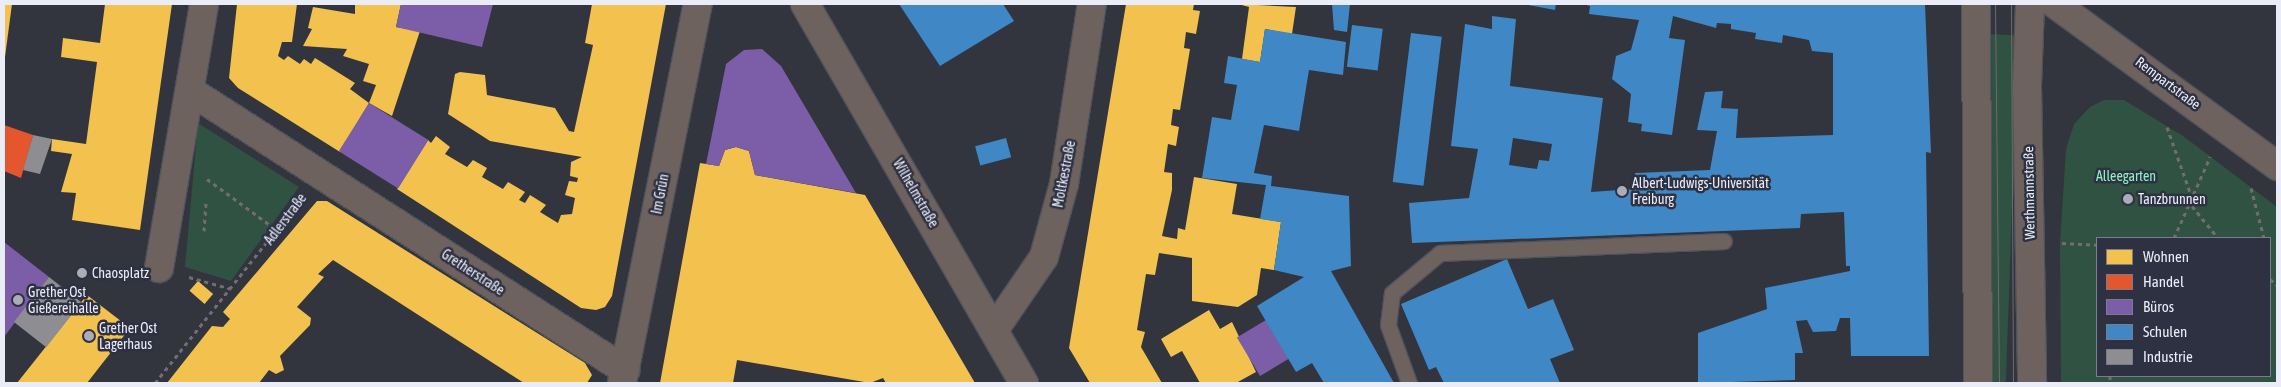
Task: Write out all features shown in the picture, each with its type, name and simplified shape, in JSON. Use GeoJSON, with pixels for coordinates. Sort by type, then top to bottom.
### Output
{"type":"FeatureCollection","features":[{"type":"Feature","properties":{"kind":"street"},"geometry":{"type":"LineString","coordinates":[[159,268],[192,92],[204,4]]}},
{"type":"Feature","properties":{"kind":"street","name":"Im Grün"},"geometry":{"type":"LineString","coordinates":[[624,377],[698,4]]}},
{"type":"Feature","properties":{"kind":"street","name":"Wilhelmstraße"},"geometry":{"type":"LineString","coordinates":[[805,4],[919,196],[1024,383]]}},
{"type":"Feature","properties":{"kind":"street","name":"Moltkestraße"},"geometry":{"type":"LineString","coordinates":[[994,330],[1044,256],[1064,184],[1092,4]]}},
{"type":"Feature","properties":{"kind":"street"},"geometry":{"type":"LineString","coordinates":[[1976,4],[1978,383]]}},
{"type":"Feature","properties":{"kind":"street","name":"Werthmannstraße"},"geometry":{"type":"LineString","coordinates":[[2030,4],[2032,383]]}},
{"type":"Feature","properties":{"kind":"street","name":"Rempartstraße"},"geometry":{"type":"LineString","coordinates":[[2055,4],[2277,166]]}},
{"type":"Feature","properties":{"kind":"street"},"geometry":{"type":"LineString","coordinates":[[192,92],[320,173]]}},
{"type":"Feature","properties":{"kind":"street","name":"Gretherstraße"},"geometry":{"type":"LineString","coordinates":[[320,173],[624,377]]}},
{"type":"Feature","properties":{"kind":"lane"},"geometry":{"type":"LineString","coordinates":[[1409,383],[1388,325],[1392,293],[1440,253],[1724,241]]}},
{"type":"Feature","properties":{"kind":"path"},"geometry":{"type":"LineString","coordinates":[[2164,116],[2194,202]]}},
{"type":"Feature","properties":{"kind":"path"},"geometry":{"type":"LineString","coordinates":[[2175,237],[2194,202],[2213,153]]}},
{"type":"Feature","properties":{"kind":"path","name":"Adlerstraße"},"geometry":{"type":"LineString","coordinates":[[155,383],[232,289],[320,173]]}},
{"type":"Feature","properties":{"kind":"path"},"geometry":{"type":"LineString","coordinates":[[200,174],[277,230]]}},
{"type":"Feature","properties":{"kind":"path"},"geometry":{"type":"LineString","coordinates":[[2249,180],[2264,237]]}},
{"type":"Feature","properties":{"kind":"path"},"geometry":{"type":"LineString","coordinates":[[2192,206],[2217,237]]}},
{"type":"Feature","properties":{"kind":"path"},"geometry":{"type":"LineString","coordinates":[[2062,243],[2096,245]]}},
{"type":"Feature","properties":{"kind":"path"},"geometry":{"type":"LineString","coordinates":[[159,268],[232,289]]}},
{"type":"Feature","properties":{"kind":"green space"},"geometry":{"type":"Polygon","coordinates":[[[1985,34],[2018,35],[2006,383],[1973,383],[1985,34]]]}},
{"type":"Feature","properties":{"kind":"green space","name":"Alleegarten"},"geometry":{"type":"Polygon","coordinates":[[[2104,100],[2124,100],[2183,136],[2277,207],[2277,383],[2061,383],[2060,243],[2066,149],[2074,124],[2090,107],[2104,100]]]}},
{"type":"Feature","properties":{"kind":"green space"},"geometry":{"type":"Polygon","coordinates":[[[198,123],[299,187],[231,281],[185,267],[198,123]]]}},
{"type":"Feature","properties":{"kind":"building: Wohnen"},"geometry":{"type":"Polygon","coordinates":[[[4,4],[12,4],[5,57],[4,57],[4,4]]]}},
{"type":"Feature","properties":{"kind":"building: Wohnen"},"geometry":{"type":"Polygon","coordinates":[[[105,4],[172,4],[140,230],[72,220],[76,193],[61,192],[72,154],[51,151],[52,139],[86,144],[97,62],[61,57],[63,38],[100,43],[105,4]]]}},
{"type":"Feature","properties":{"kind":"building: Wohnen"},"geometry":{"type":"Polygon","coordinates":[[[237,4],[297,4],[292,42],[282,42],[278,56],[284,60],[288,56],[300,64],[304,59],[311,64],[315,58],[355,83],[350,89],[369,103],[340,152],[238,88],[229,78],[237,4]]]}},
{"type":"Feature","properties":{"kind":"building: Wohnen"},"geometry":{"type":"Polygon","coordinates":[[[355,4],[401,4],[396,27],[420,31],[392,116],[369,103],[376,85],[363,81],[369,64],[343,56],[347,49],[303,46],[312,29],[308,28],[313,7],[355,14],[355,4]]]}},
{"type":"Feature","properties":{"kind":"building: Wohnen"},"geometry":{"type":"Polygon","coordinates":[[[592,4],[666,4],[612,296],[605,307],[596,310],[581,308],[397,189],[428,140],[431,143],[436,136],[450,147],[445,154],[467,167],[473,160],[487,168],[482,177],[503,189],[508,182],[525,192],[519,200],[525,203],[530,195],[546,205],[540,212],[558,223],[561,215],[572,214],[575,198],[565,195],[569,181],[577,182],[578,178],[570,176],[571,162],[582,157],[490,141],[448,114],[455,74],[460,72],[485,75],[487,95],[555,108],[569,131],[574,132],[593,45],[585,43],[592,4]]]}},
{"type":"Feature","properties":{"kind":"building: Wohnen"},"geometry":{"type":"Polygon","coordinates":[[[1126,4],[1194,4],[1193,10],[1200,11],[1196,34],[1186,32],[1184,48],[1190,49],[1180,110],[1173,109],[1171,125],[1179,127],[1176,146],[1168,144],[1164,172],[1172,173],[1172,190],[1162,236],[1177,239],[1178,228],[1185,230],[1194,177],[1237,184],[1232,214],[1281,222],[1274,270],[1261,268],[1257,295],[1238,307],[1192,301],[1192,258],[1159,253],[1155,275],[1146,274],[1137,330],[1145,332],[1141,347],[1162,383],[1090,383],[1069,348],[1126,4]]]}},
{"type":"Feature","properties":{"kind":"building: Wohnen"},"geometry":{"type":"Polygon","coordinates":[[[1238,4],[1296,7],[1292,34],[1265,29],[1260,62],[1242,59],[1249,7],[1238,4]]]}},
{"type":"Feature","properties":{"kind":"building: Wohnen"},"geometry":{"type":"Polygon","coordinates":[[[736,147],[749,151],[755,175],[865,195],[975,383],[886,383],[883,378],[870,383],[737,360],[733,383],[660,383],[700,163],[719,166],[725,150],[736,147]]]}},
{"type":"Feature","properties":{"kind":"building: Wohnen"},"geometry":{"type":"Polygon","coordinates":[[[317,201],[327,201],[585,363],[592,375],[587,383],[524,383],[333,260],[318,274],[324,277],[297,307],[311,318],[310,325],[280,356],[284,370],[276,374],[269,370],[259,383],[167,383],[212,326],[223,327],[230,319],[223,312],[317,201]]]}},
{"type":"Feature","properties":{"kind":"building: Wohnen"},"geometry":{"type":"Polygon","coordinates":[[[198,281],[213,294],[205,304],[189,291],[198,281]]]}},
{"type":"Feature","properties":{"kind":"building: Wohnen","name":"Grether Ost Lagerhaus"},"geometry":{"type":"Polygon","coordinates":[[[87,295],[130,328],[87,383],[17,383],[87,295]]]}},
{"type":"Feature","properties":{"kind":"building: Wohnen"},"geometry":{"type":"Polygon","coordinates":[[[1209,310],[1220,329],[1232,322],[1256,372],[1236,383],[1200,383],[1182,351],[1171,357],[1161,339],[1209,310]]]}},
{"type":"Feature","properties":{"kind":"building: Handel"},"geometry":{"type":"Polygon","coordinates":[[[4,125],[33,135],[21,178],[4,171],[4,125]]]}},
{"type":"Feature","properties":{"kind":"building: Büros"},"geometry":{"type":"Polygon","coordinates":[[[401,4],[493,4],[482,47],[396,27],[401,4]]]}},
{"type":"Feature","properties":{"kind":"building: Büros"},"geometry":{"type":"Polygon","coordinates":[[[762,49],[781,66],[856,193],[755,175],[749,151],[736,147],[725,150],[719,166],[706,164],[726,64],[744,50],[762,49]]]}},
{"type":"Feature","properties":{"kind":"building: Büros"},"geometry":{"type":"Polygon","coordinates":[[[369,103],[428,140],[398,188],[339,151],[369,103]]]}},
{"type":"Feature","properties":{"kind":"building: Büros","name":"Grether Ost Gießereihalle"},"geometry":{"type":"Polygon","coordinates":[[[4,242],[49,277],[4,337],[4,242]]]}},
{"type":"Feature","properties":{"kind":"building: Büros"},"geometry":{"type":"Polygon","coordinates":[[[1266,320],[1289,359],[1260,376],[1237,338],[1266,320]]]}},
{"type":"Feature","properties":{"kind":"building: Schulen"},"geometry":{"type":"Polygon","coordinates":[[[899,4],[1003,4],[1014,21],[940,66],[899,4]]]}},
{"type":"Feature","properties":{"kind":"building: Schulen"},"geometry":{"type":"Polygon","coordinates":[[[1332,4],[1350,4],[1347,32],[1334,30],[1332,4]]]}},
{"type":"Feature","properties":{"kind":"building: Schulen"},"geometry":{"type":"Polygon","coordinates":[[[1523,4],[1556,4],[1555,10],[1523,4]]]}},
{"type":"Feature","properties":{"kind":"building: Schulen"},"geometry":{"type":"Polygon","coordinates":[[[1583,4],[1925,4],[1931,153],[1926,152],[1929,356],[1851,356],[1850,318],[1840,318],[1836,331],[1813,332],[1807,320],[1796,321],[1803,353],[1795,353],[1795,380],[1698,383],[1698,333],[1767,309],[1765,288],[1850,271],[1850,266],[1846,266],[1844,212],[1801,214],[1800,228],[1412,243],[1409,203],[1469,198],[1478,149],[1451,146],[1465,24],[1492,29],[1492,16],[1516,19],[1510,86],[1603,98],[1591,192],[1634,189],[1635,173],[1710,170],[1717,131],[1697,130],[1705,92],[1723,91],[1721,108],[1738,109],[1736,138],[1833,135],[1833,53],[1812,51],[1809,40],[1783,35],[1782,43],[1755,39],[1756,33],[1731,29],[1731,24],[1717,23],[1716,28],[1673,16],[1669,38],[1685,40],[1672,135],[1641,131],[1642,124],[1628,122],[1631,94],[1612,79],[1616,56],[1631,50],[1639,20],[1589,14],[1590,6],[1583,4]],[[1513,138],[1509,165],[1537,169],[1539,160],[1549,161],[1552,144],[1513,138]]]}},
{"type":"Feature","properties":{"kind":"building: Schulen"},"geometry":{"type":"Polygon","coordinates":[[[1352,25],[1383,29],[1378,70],[1347,67],[1352,25]]]}},
{"type":"Feature","properties":{"kind":"building: Schulen"},"geometry":{"type":"Polygon","coordinates":[[[1265,29],[1346,42],[1343,75],[1309,70],[1299,131],[1264,125],[1254,173],[1272,176],[1271,186],[1349,196],[1351,266],[1331,271],[1394,383],[1324,383],[1312,363],[1296,372],[1257,306],[1304,277],[1274,270],[1281,222],[1260,219],[1266,185],[1202,178],[1212,117],[1231,120],[1237,85],[1224,83],[1228,56],[1260,62],[1265,29]]]}},
{"type":"Feature","properties":{"kind":"building: Schulen"},"geometry":{"type":"Polygon","coordinates":[[[1411,33],[1442,37],[1423,186],[1393,182],[1411,33]]]}},
{"type":"Feature","properties":{"kind":"building: Schulen"},"geometry":{"type":"Polygon","coordinates":[[[1006,138],[1011,157],[980,166],[975,146],[1006,138]]]}},
{"type":"Feature","properties":{"kind":"building: Schulen"},"geometry":{"type":"Polygon","coordinates":[[[1507,259],[1528,309],[1553,299],[1574,350],[1550,359],[1560,383],[1444,383],[1436,367],[1429,370],[1401,304],[1507,259]]]}},
{"type":"Feature","properties":{"kind":"building: Industrie"},"geometry":{"type":"Polygon","coordinates":[[[33,135],[52,139],[40,174],[23,170],[33,135]]]}},
{"type":"Feature","properties":{"kind":"building: Industrie"},"geometry":{"type":"Polygon","coordinates":[[[49,277],[81,302],[46,347],[14,322],[49,277]]]}},
{"type":"Feature","properties":{"kind":"tram line"},"geometry":{"type":"LineString","coordinates":[[1995,4],[1999,383]]}},
{"type":"Feature","properties":{"kind":"tram line"},"geometry":{"type":"LineString","coordinates":[[2011,4],[2013,383]]}},
{"type":"Feature","properties":{"kind":"place","name":"Albert-Ludwigs-Universität Freiburg"},"geometry":{"type":"Point","coordinates":[1622,191]}},
{"type":"Feature","properties":{"kind":"place","name":"Tanzbrunnen"},"geometry":{"type":"Point","coordinates":[2128,199]}},
{"type":"Feature","properties":{"kind":"place","name":"Chaosplatz"},"geometry":{"type":"Point","coordinates":[82,273]}},
{"type":"Feature","properties":{"kind":"place","name":"Grether Ost Gießereihalle"},"geometry":{"type":"Point","coordinates":[18,300]}},
{"type":"Feature","properties":{"kind":"place","name":"Grether Ost Lagerhaus"},"geometry":{"type":"Point","coordinates":[89,336]}}]}
